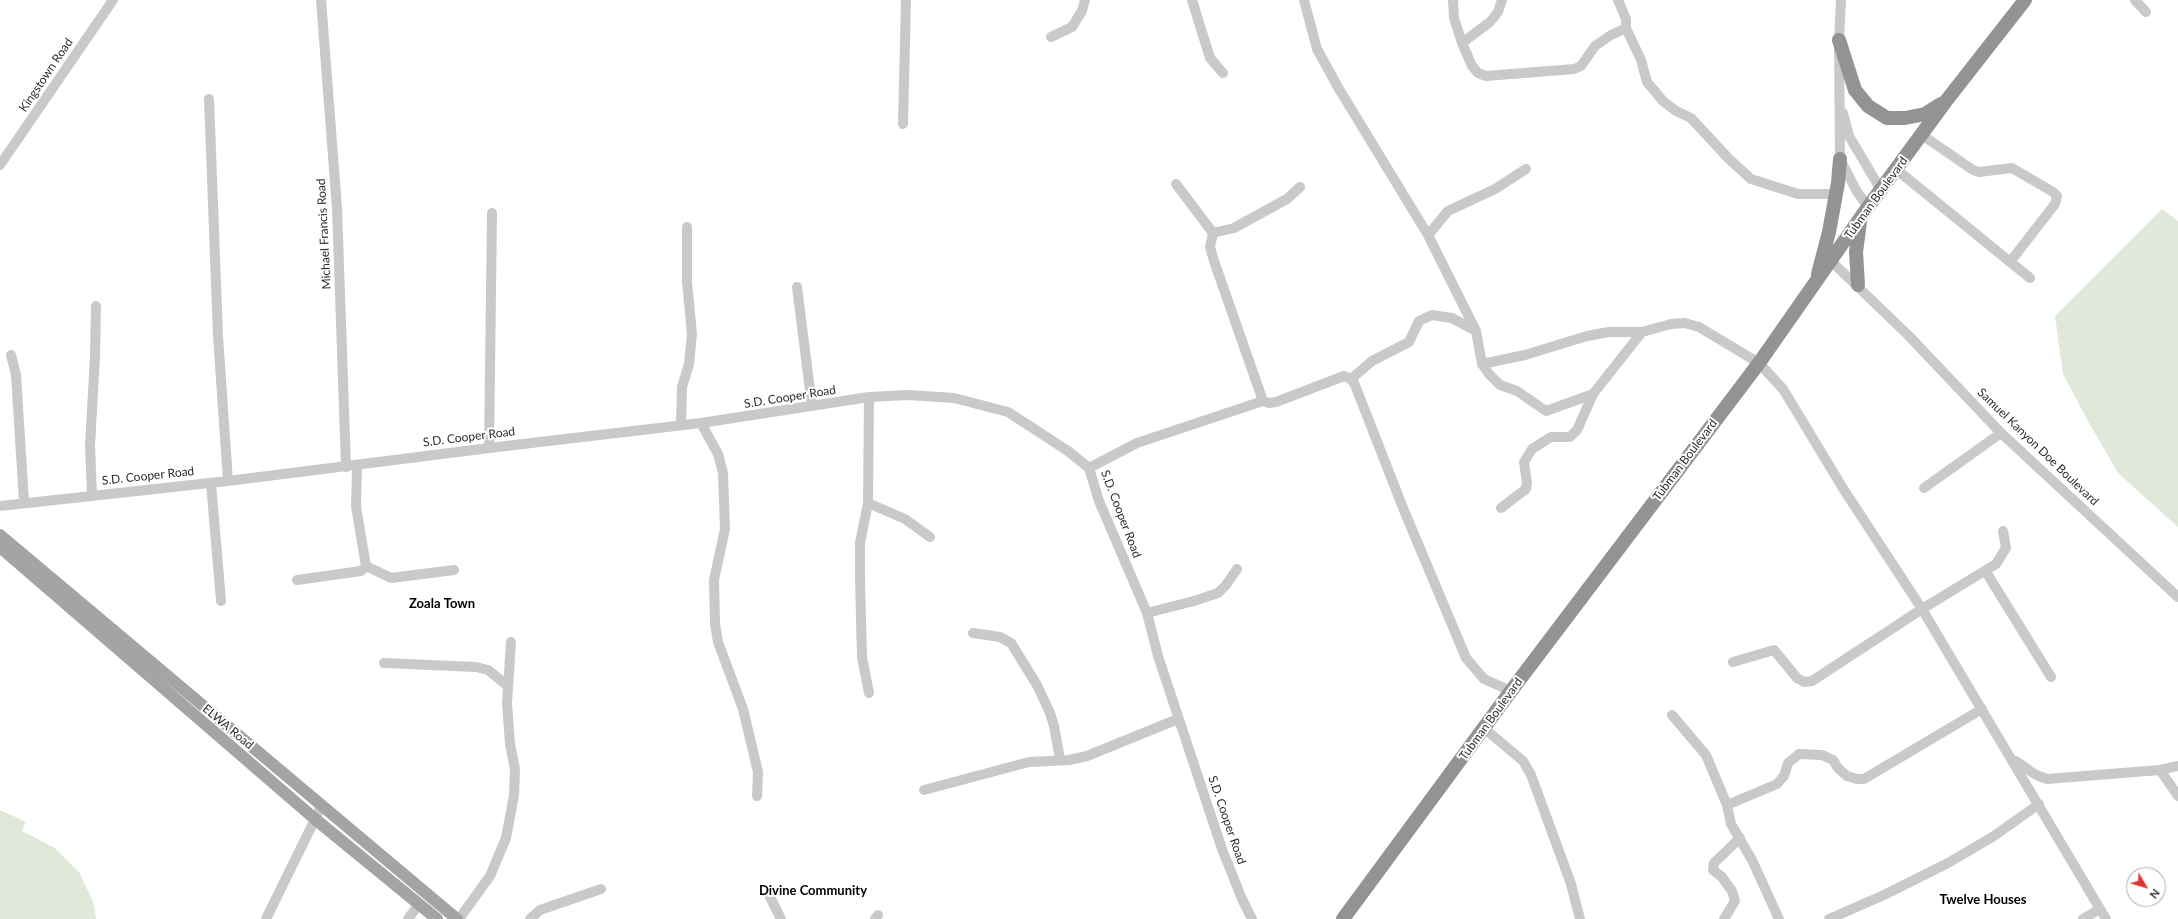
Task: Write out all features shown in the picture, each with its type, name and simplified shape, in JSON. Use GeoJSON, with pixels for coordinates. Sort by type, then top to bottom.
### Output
{"type":"FeatureCollection","features":[{"type":"Feature","properties":{"kind":"highway","name":"Tubman Boulevard"},"geometry":{"type":"LineString","coordinates":[[1344,919],[1485,729],[1511,691],[1759,363],[1832,262],[1864,212],[1897,170],[1946,101],[2025,0]]}},
{"type":"Feature","properties":{"kind":"highway"},"geometry":{"type":"LineString","coordinates":[[1839,40],[1855,90],[1868,106],[1887,118],[1905,118],[1925,114],[1946,101]]}},
{"type":"Feature","properties":{"kind":"highway"},"geometry":{"type":"LineString","coordinates":[[1815,284],[1829,232],[1836,194],[1840,159]]}},
{"type":"Feature","properties":{"kind":"highway"},"geometry":{"type":"LineString","coordinates":[[1858,285],[1856,252],[1864,212]]}},
{"type":"Feature","properties":{"kind":"main road","name":"ELWA Road"},"geometry":{"type":"LineString","coordinates":[[0,535],[458,919]]}},
{"type":"Feature","properties":{"kind":"main road","name":"ELWA Road"},"geometry":{"type":"LineString","coordinates":[[0,547],[315,819],[436,919]]}},
{"type":"Feature","properties":{"kind":"street","name":"Kingstown Road"},"geometry":{"type":"LineString","coordinates":[[0,165],[113,0]]}},
{"type":"Feature","properties":{"kind":"street","name":"Michael Francis Road"},"geometry":{"type":"LineString","coordinates":[[321,0],[337,208],[346,466]]}},
{"type":"Feature","properties":{"kind":"street"},"geometry":{"type":"LineString","coordinates":[[903,124],[906,0]]}},
{"type":"Feature","properties":{"kind":"street"},"geometry":{"type":"LineString","coordinates":[[1051,37],[1072,27],[1082,11],[1085,0]]}},
{"type":"Feature","properties":{"kind":"street"},"geometry":{"type":"LineString","coordinates":[[1192,0],[1210,58],[1223,73]]}},
{"type":"Feature","properties":{"kind":"street"},"geometry":{"type":"LineString","coordinates":[[1304,0],[1317,48],[1339,90],[1428,235],[1476,331],[1482,364],[1500,385],[1517,391],[1546,411],[1593,394]]}},
{"type":"Feature","properties":{"kind":"street"},"geometry":{"type":"LineString","coordinates":[[1453,0],[1454,18],[1462,43],[1472,66],[1478,73],[1486,76],[1574,68],[1581,66],[1594,46],[1611,35],[1626,28]]}},
{"type":"Feature","properties":{"kind":"street"},"geometry":{"type":"LineString","coordinates":[[1462,43],[1490,22],[1498,12],[1502,0]]}},
{"type":"Feature","properties":{"kind":"street"},"geometry":{"type":"LineString","coordinates":[[1618,0],[1626,19],[1626,28],[1641,60],[1647,82],[1663,101],[1676,111],[1691,118],[1729,159],[1751,179],[1798,194],[1836,194]]}},
{"type":"Feature","properties":{"kind":"street"},"geometry":{"type":"LineString","coordinates":[[1841,0],[1839,40],[1840,159],[1856,190],[1864,212]]}},
{"type":"Feature","properties":{"kind":"street"},"geometry":{"type":"LineString","coordinates":[[2135,0],[2146,12]]}},
{"type":"Feature","properties":{"kind":"street"},"geometry":{"type":"LineString","coordinates":[[209,99],[218,328],[228,481]]}},
{"type":"Feature","properties":{"kind":"street"},"geometry":{"type":"LineString","coordinates":[[1839,102],[1850,136],[1881,190]]}},
{"type":"Feature","properties":{"kind":"street"},"geometry":{"type":"LineString","coordinates":[[1922,135],[1973,170],[1979,172],[2012,168],[2053,192],[2057,196],[2055,204],[2010,262]]}},
{"type":"Feature","properties":{"kind":"street"},"geometry":{"type":"LineString","coordinates":[[1428,235],[1448,211],[1495,189],[1526,169]]}},
{"type":"Feature","properties":{"kind":"street"},"geometry":{"type":"LineString","coordinates":[[1897,170],[2030,278]]}},
{"type":"Feature","properties":{"kind":"street"},"geometry":{"type":"LineString","coordinates":[[1176,184],[1213,233],[1210,247],[1214,261],[1263,401]]}},
{"type":"Feature","properties":{"kind":"street"},"geometry":{"type":"LineString","coordinates":[[1213,233],[1234,228],[1287,199],[1300,187]]}},
{"type":"Feature","properties":{"kind":"street"},"geometry":{"type":"LineString","coordinates":[[489,448],[492,213]]}},
{"type":"Feature","properties":{"kind":"street"},"geometry":{"type":"LineString","coordinates":[[681,425],[682,387],[689,364],[692,334],[687,282],[687,227]]}},
{"type":"Feature","properties":{"kind":"street","name":"Samuel Kanyon Doe Boulevard"},"geometry":{"type":"LineString","coordinates":[[1832,262],[1858,285],[2001,433],[2178,597]]}},
{"type":"Feature","properties":{"kind":"street"},"geometry":{"type":"LineString","coordinates":[[797,287],[812,406]]}},
{"type":"Feature","properties":{"kind":"street"},"geometry":{"type":"LineString","coordinates":[[92,495],[90,446],[96,356],[96,306]]}},
{"type":"Feature","properties":{"kind":"street"},"geometry":{"type":"LineString","coordinates":[[1351,379],[1372,361],[1409,342],[1419,322],[1432,315],[1452,318],[1476,331]]}},
{"type":"Feature","properties":{"kind":"street"},"geometry":{"type":"LineString","coordinates":[[1482,364],[1504,357],[1525,355],[1587,336],[1609,332],[1642,332],[1672,324],[1685,323],[1699,327],[1759,363],[1783,389],[1844,490],[1922,609],[2013,759],[2106,919]]}},
{"type":"Feature","properties":{"kind":"street"},"geometry":{"type":"LineString","coordinates":[[1501,508],[1526,489],[1527,483],[1524,462],[1532,449],[1550,437],[1570,436],[1577,430],[1593,394],[1642,332]]}},
{"type":"Feature","properties":{"kind":"street"},"geometry":{"type":"LineString","coordinates":[[11,355],[16,375],[24,502]]}},
{"type":"Feature","properties":{"kind":"street"},"geometry":{"type":"LineString","coordinates":[[1089,468],[1137,443],[1263,401],[1269,403],[1276,402],[1344,376],[1351,379],[1355,385],[1403,508],[1466,658],[1484,679],[1511,691]]}},
{"type":"Feature","properties":{"kind":"street","name":"S.D. Cooper Road"},"geometry":{"type":"LineString","coordinates":[[0,506],[24,502],[211,483],[346,466],[357,466],[489,448],[681,425],[702,424],[869,398],[908,395],[954,398],[1008,412],[1068,451],[1089,468],[1099,501],[1147,613],[1178,719],[1222,849],[1242,899],[1252,919]]}},
{"type":"Feature","properties":{"kind":"street"},"geometry":{"type":"LineString","coordinates":[[869,398],[868,503],[860,543],[862,657],[869,693]]}},
{"type":"Feature","properties":{"kind":"street"},"geometry":{"type":"LineString","coordinates":[[702,424],[718,454],[723,473],[725,529],[714,580],[715,624],[718,642],[743,710],[758,772],[757,796]]}},
{"type":"Feature","properties":{"kind":"street"},"geometry":{"type":"LineString","coordinates":[[1924,488],[2001,433]]}},
{"type":"Feature","properties":{"kind":"street"},"geometry":{"type":"LineString","coordinates":[[357,466],[356,507],[366,566]]}},
{"type":"Feature","properties":{"kind":"street"},"geometry":{"type":"LineString","coordinates":[[211,483],[221,602]]}},
{"type":"Feature","properties":{"kind":"street"},"geometry":{"type":"LineString","coordinates":[[868,503],[905,519],[930,537]]}},
{"type":"Feature","properties":{"kind":"street"},"geometry":{"type":"LineString","coordinates":[[1733,662],[1774,650],[1798,678],[1804,682],[1812,681],[1922,609],[1986,572],[2001,558],[2006,548],[2003,531]]}},
{"type":"Feature","properties":{"kind":"street"},"geometry":{"type":"LineString","coordinates":[[366,566],[390,578],[454,570]]}},
{"type":"Feature","properties":{"kind":"street"},"geometry":{"type":"LineString","coordinates":[[297,580],[361,571],[366,566]]}},
{"type":"Feature","properties":{"kind":"street"},"geometry":{"type":"LineString","coordinates":[[1147,613],[1194,601],[1218,592],[1226,585],[1237,569]]}},
{"type":"Feature","properties":{"kind":"street"},"geometry":{"type":"LineString","coordinates":[[1986,572],[2051,677]]}},
{"type":"Feature","properties":{"kind":"street"},"geometry":{"type":"LineString","coordinates":[[973,633],[1000,637],[1011,643],[1037,685],[1050,713],[1060,759]]}},
{"type":"Feature","properties":{"kind":"street"},"geometry":{"type":"LineString","coordinates":[[458,919],[490,876],[506,838],[514,795],[515,769],[510,744],[507,703],[511,642]]}},
{"type":"Feature","properties":{"kind":"street"},"geometry":{"type":"LineString","coordinates":[[384,663],[476,667],[488,670],[508,686]]}},
{"type":"Feature","properties":{"kind":"street"},"geometry":{"type":"LineString","coordinates":[[1727,805],[1777,784],[1784,776],[1788,763],[1799,754],[1822,755],[1833,760],[1838,768],[1848,776],[1857,779],[1864,779],[1982,709]]}},
{"type":"Feature","properties":{"kind":"street"},"geometry":{"type":"LineString","coordinates":[[1672,715],[1706,755],[1727,805],[1731,824],[1740,838],[1779,919]]}},
{"type":"Feature","properties":{"kind":"street"},"geometry":{"type":"LineString","coordinates":[[924,790],[1028,762],[1087,756],[1178,719]]}},
{"type":"Feature","properties":{"kind":"street"},"geometry":{"type":"LineString","coordinates":[[1485,729],[1523,761],[1531,775],[1571,884],[1580,919]]}},
{"type":"Feature","properties":{"kind":"street"},"geometry":{"type":"LineString","coordinates":[[2013,759],[2036,775],[2047,779],[2160,770],[2178,766]]}},
{"type":"Feature","properties":{"kind":"street"},"geometry":{"type":"LineString","coordinates":[[2160,770],[2178,796]]}},
{"type":"Feature","properties":{"kind":"street"},"geometry":{"type":"LineString","coordinates":[[1829,919],[1948,863],[1994,836],[2039,804]]}},
{"type":"Feature","properties":{"kind":"street"},"geometry":{"type":"LineString","coordinates":[[266,919],[322,806]]}},
{"type":"Feature","properties":{"kind":"street"},"geometry":{"type":"LineString","coordinates":[[1724,919],[1735,901],[1732,891],[1722,877],[1713,870],[1714,863],[1740,838]]}},
{"type":"Feature","properties":{"kind":"street"},"geometry":{"type":"LineString","coordinates":[[530,919],[540,910],[600,888]]}},
{"type":"Feature","properties":{"kind":"street"},"geometry":{"type":"LineString","coordinates":[[769,895],[781,919]]}},
{"type":"Feature","properties":{"kind":"street"},"geometry":{"type":"LineString","coordinates":[[408,919],[419,904]]}},
{"type":"Feature","properties":{"kind":"street"},"geometry":{"type":"LineString","coordinates":[[2083,919],[2100,909]]}},
{"type":"Feature","properties":{"kind":"green space"},"geometry":{"type":"Polygon","coordinates":[[[2162,209],[2178,221],[2178,527],[2118,473],[2063,374],[2055,316],[2162,209]]]}},
{"type":"Feature","properties":{"kind":"green space"},"geometry":{"type":"Polygon","coordinates":[[[0,810],[26,822],[22,831],[55,848],[79,872],[94,904],[96,919],[0,919],[0,810]]]}},
{"type":"Feature","properties":{"kind":"district","name":"Zoala Town"},"geometry":{"type":"Point","coordinates":[442,604]}},
{"type":"Feature","properties":{"kind":"district","name":"Divine Community"},"geometry":{"type":"Point","coordinates":[813,891]}},
{"type":"Feature","properties":{"kind":"district","name":"Twelve Houses"},"geometry":{"type":"Point","coordinates":[1983,900]}}]}
